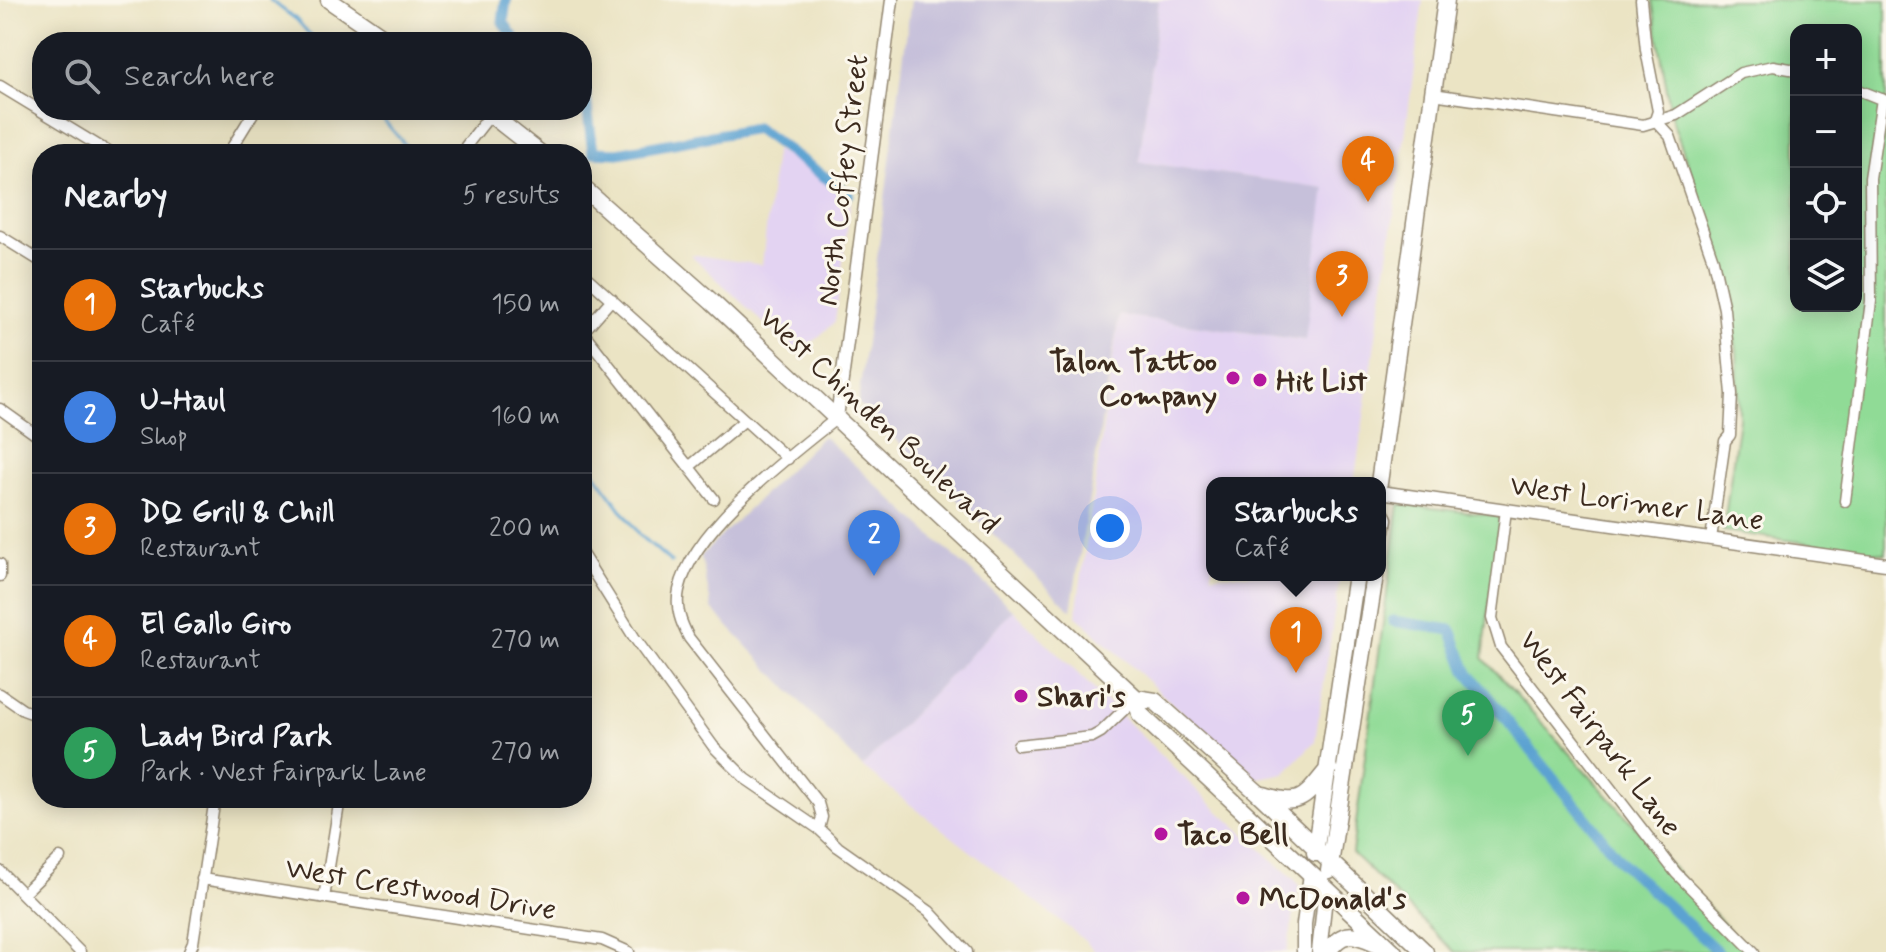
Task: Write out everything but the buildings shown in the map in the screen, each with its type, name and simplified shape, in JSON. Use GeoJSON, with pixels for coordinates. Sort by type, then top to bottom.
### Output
{"type":"FeatureCollection","features":[{"type":"Feature","properties":{"kind":"main road"},"geometry":{"type":"LineString","coordinates":[[329,0],[375,32]]}},
{"type":"Feature","properties":{"kind":"main road"},"geometry":{"type":"LineString","coordinates":[[1380,477],[1446,0]]}},
{"type":"Feature","properties":{"kind":"main road"},"geometry":{"type":"LineString","coordinates":[[498,120],[528,144]]}},
{"type":"Feature","properties":{"kind":"main road","name":"West Chinden Boulevard"},"geometry":{"type":"LineString","coordinates":[[592,196],[673,266],[1136,698],[1140,714],[1393,951]]}},
{"type":"Feature","properties":{"kind":"main road"},"geometry":{"type":"LineString","coordinates":[[1304,952],[1304,924],[1330,767],[1355,581]]}},
{"type":"Feature","properties":{"kind":"main road"},"geometry":{"type":"LineString","coordinates":[[1319,952],[1326,888],[1374,581]]}},
{"type":"Feature","properties":{"kind":"main road","name":"West Chinden Boulevard"},"geometry":{"type":"LineString","coordinates":[[1136,698],[1155,701],[1258,793],[1425,952]]}},
{"type":"Feature","properties":{"kind":"main road"},"geometry":{"type":"LineString","coordinates":[[1258,793],[1287,803],[1297,800],[1310,791],[1330,767]]}},
{"type":"Feature","properties":{"kind":"main road"},"geometry":{"type":"LineString","coordinates":[[1328,952],[1337,939],[1353,934],[1393,951]]}},
{"type":"Feature","properties":{"kind":"street","name":"North Coffey Street"},"geometry":{"type":"LineString","coordinates":[[837,418],[892,0]]}},
{"type":"Feature","properties":{"kind":"street"},"geometry":{"type":"LineString","coordinates":[[1641,0],[1646,50],[1658,111],[1655,120]]}},
{"type":"Feature","properties":{"kind":"street"},"geometry":{"type":"LineString","coordinates":[[1433,94],[1643,125],[1676,115],[1741,73],[1773,66],[1790,69]]}},
{"type":"Feature","properties":{"kind":"street"},"geometry":{"type":"LineString","coordinates":[[0,86],[32,105]]}},
{"type":"Feature","properties":{"kind":"street"},"geometry":{"type":"LineString","coordinates":[[1845,501],[1871,301],[1870,178],[1884,100],[1862,91]]}},
{"type":"Feature","properties":{"kind":"street"},"geometry":{"type":"LineString","coordinates":[[57,120],[96,144]]}},
{"type":"Feature","properties":{"kind":"street"},"geometry":{"type":"LineString","coordinates":[[234,144],[249,120]]}},
{"type":"Feature","properties":{"kind":"street"},"geometry":{"type":"LineString","coordinates":[[467,144],[483,120]]}},
{"type":"Feature","properties":{"kind":"street"},"geometry":{"type":"LineString","coordinates":[[1655,120],[1670,136],[1713,260],[1724,309],[1732,394],[1731,421],[1730,435],[1725,441],[1711,539]]}},
{"type":"Feature","properties":{"kind":"street"},"geometry":{"type":"LineString","coordinates":[[0,236],[32,256]]}},
{"type":"Feature","properties":{"kind":"street"},"geometry":{"type":"LineString","coordinates":[[592,282],[788,459]]}},
{"type":"Feature","properties":{"kind":"street"},"geometry":{"type":"LineString","coordinates":[[592,322],[612,299]]}},
{"type":"Feature","properties":{"kind":"street"},"geometry":{"type":"LineString","coordinates":[[592,343],[714,499]]}},
{"type":"Feature","properties":{"kind":"street"},"geometry":{"type":"LineString","coordinates":[[0,409],[32,432]]}},
{"type":"Feature","properties":{"kind":"street"},"geometry":{"type":"LineString","coordinates":[[819,829],[822,817],[818,803],[689,638],[678,612],[679,590],[698,549],[727,514],[837,418]]}},
{"type":"Feature","properties":{"kind":"street"},"geometry":{"type":"LineString","coordinates":[[689,467],[745,420]]}},
{"type":"Feature","properties":{"kind":"street","name":"West Lorimer Lane"},"geometry":{"type":"LineString","coordinates":[[1386,493],[1886,564]]}},
{"type":"Feature","properties":{"kind":"street","name":"West Fairpark Lane"},"geometry":{"type":"LineString","coordinates":[[1506,510],[1492,618],[1501,647],[1676,873],[1754,952]]}},
{"type":"Feature","properties":{"kind":"street"},"geometry":{"type":"LineString","coordinates":[[0,564],[0,576]]}},
{"type":"Feature","properties":{"kind":"street"},"geometry":{"type":"LineString","coordinates":[[592,570],[634,637],[713,746],[746,779],[929,911],[967,952]]}},
{"type":"Feature","properties":{"kind":"street"},"geometry":{"type":"LineString","coordinates":[[1,697],[32,713]]}},
{"type":"Feature","properties":{"kind":"street"},"geometry":{"type":"LineString","coordinates":[[1018,745],[1092,737],[1136,698]]}},
{"type":"Feature","properties":{"kind":"street"},"geometry":{"type":"LineString","coordinates":[[189,952],[193,943],[213,808]]}},
{"type":"Feature","properties":{"kind":"street"},"geometry":{"type":"LineString","coordinates":[[324,898],[338,808]]}},
{"type":"Feature","properties":{"kind":"street"},"geometry":{"type":"LineString","coordinates":[[23,894],[60,858]]}},
{"type":"Feature","properties":{"kind":"street"},"geometry":{"type":"LineString","coordinates":[[0,871],[80,952]]}},
{"type":"Feature","properties":{"kind":"street","name":"West Crestwood Drive"},"geometry":{"type":"LineString","coordinates":[[202,879],[602,940],[629,952]]}},
{"type":"Feature","properties":{"kind":"shaded area"},"geometry":{"type":"Polygon","coordinates":[[[911,0],[1159,0],[1139,162],[1325,188],[1305,340],[1119,315],[1071,610],[858,403],[911,0]]]}},
{"type":"Feature","properties":{"kind":"shaded area"},"geometry":{"type":"Polygon","coordinates":[[[1159,0],[1423,0],[1355,477],[1206,477],[1206,581],[1339,581],[1315,741],[1285,773],[1254,779],[1076,615],[1119,315],[1304,340],[1324,188],[1139,162],[1159,0]]]}},
{"type":"Feature","properties":{"kind":"shaded area"},"geometry":{"type":"Polygon","coordinates":[[[775,150],[852,190],[835,322],[798,355],[690,254],[762,265],[775,150]]]}},
{"type":"Feature","properties":{"kind":"shaded area"},"geometry":{"type":"Polygon","coordinates":[[[823,436],[1013,610],[862,767],[712,609],[701,556],[823,436]]]}},
{"type":"Feature","properties":{"kind":"shaded area"},"geometry":{"type":"Polygon","coordinates":[[[1013,610],[1214,807],[1295,880],[1299,886],[1287,952],[1095,952],[1082,938],[862,767],[1013,610]]]}},
{"type":"Feature","properties":{"kind":"green space"},"geometry":{"type":"Polygon","coordinates":[[[1652,0],[1886,0],[1886,554],[1723,531],[1739,418],[1737,351],[1719,252],[1672,120],[1652,0]]]}},
{"type":"Feature","properties":{"kind":"green space"},"geometry":{"type":"Polygon","coordinates":[[[1399,504],[1500,516],[1483,658],[1749,952],[1455,952],[1352,853],[1399,504]]]}},
{"type":"Feature","properties":{"kind":"waterway"},"geometry":{"type":"LineString","coordinates":[[270,0],[307,32]]}},
{"type":"Feature","properties":{"kind":"waterway"},"geometry":{"type":"LineString","coordinates":[[506,0],[503,22],[510,32]]}},
{"type":"Feature","properties":{"kind":"waterway"},"geometry":{"type":"LineString","coordinates":[[384,120],[404,144]]}},
{"type":"Feature","properties":{"kind":"waterway"},"geometry":{"type":"LineString","coordinates":[[589,120],[592,144]]}},
{"type":"Feature","properties":{"kind":"waterway"},"geometry":{"type":"LineString","coordinates":[[592,144],[593,152],[618,153],[756,128],[849,194]]}},
{"type":"Feature","properties":{"kind":"waterway"},"geometry":{"type":"LineString","coordinates":[[592,470],[640,535],[671,562]]}},
{"type":"Feature","properties":{"kind":"waterway"},"geometry":{"type":"LineString","coordinates":[[1393,621],[1451,630],[1467,671],[1623,864],[1718,952]]}},
{"type":"Feature","properties":{"kind":"place","name":"El Gallo Giro"},"geometry":{"type":"Point","coordinates":[1368,202]}},
{"type":"Feature","properties":{"kind":"place","name":"DQ Grill & Chill"},"geometry":{"type":"Point","coordinates":[1342,317]}},
{"type":"Feature","properties":{"kind":"place","name":"Talon Tattoo Company"},"geometry":{"type":"Point","coordinates":[1233,378]}},
{"type":"Feature","properties":{"kind":"place","name":"Hit List"},"geometry":{"type":"Point","coordinates":[1260,380]}},
{"type":"Feature","properties":{"kind":"place","name":"U-Haul"},"geometry":{"type":"Point","coordinates":[874,576]}},
{"type":"Feature","properties":{"kind":"place","name":"Starbucks"},"geometry":{"type":"Point","coordinates":[1296,673]}},
{"type":"Feature","properties":{"kind":"place","name":"Shari's"},"geometry":{"type":"Point","coordinates":[1021,696]}},
{"type":"Feature","properties":{"kind":"place","name":"Lady Bird Park"},"geometry":{"type":"Point","coordinates":[1468,756]}},
{"type":"Feature","properties":{"kind":"place","name":"Taco Bell"},"geometry":{"type":"Point","coordinates":[1161,834]}},
{"type":"Feature","properties":{"kind":"place","name":"McDonald's"},"geometry":{"type":"Point","coordinates":[1243,898]}}]}
